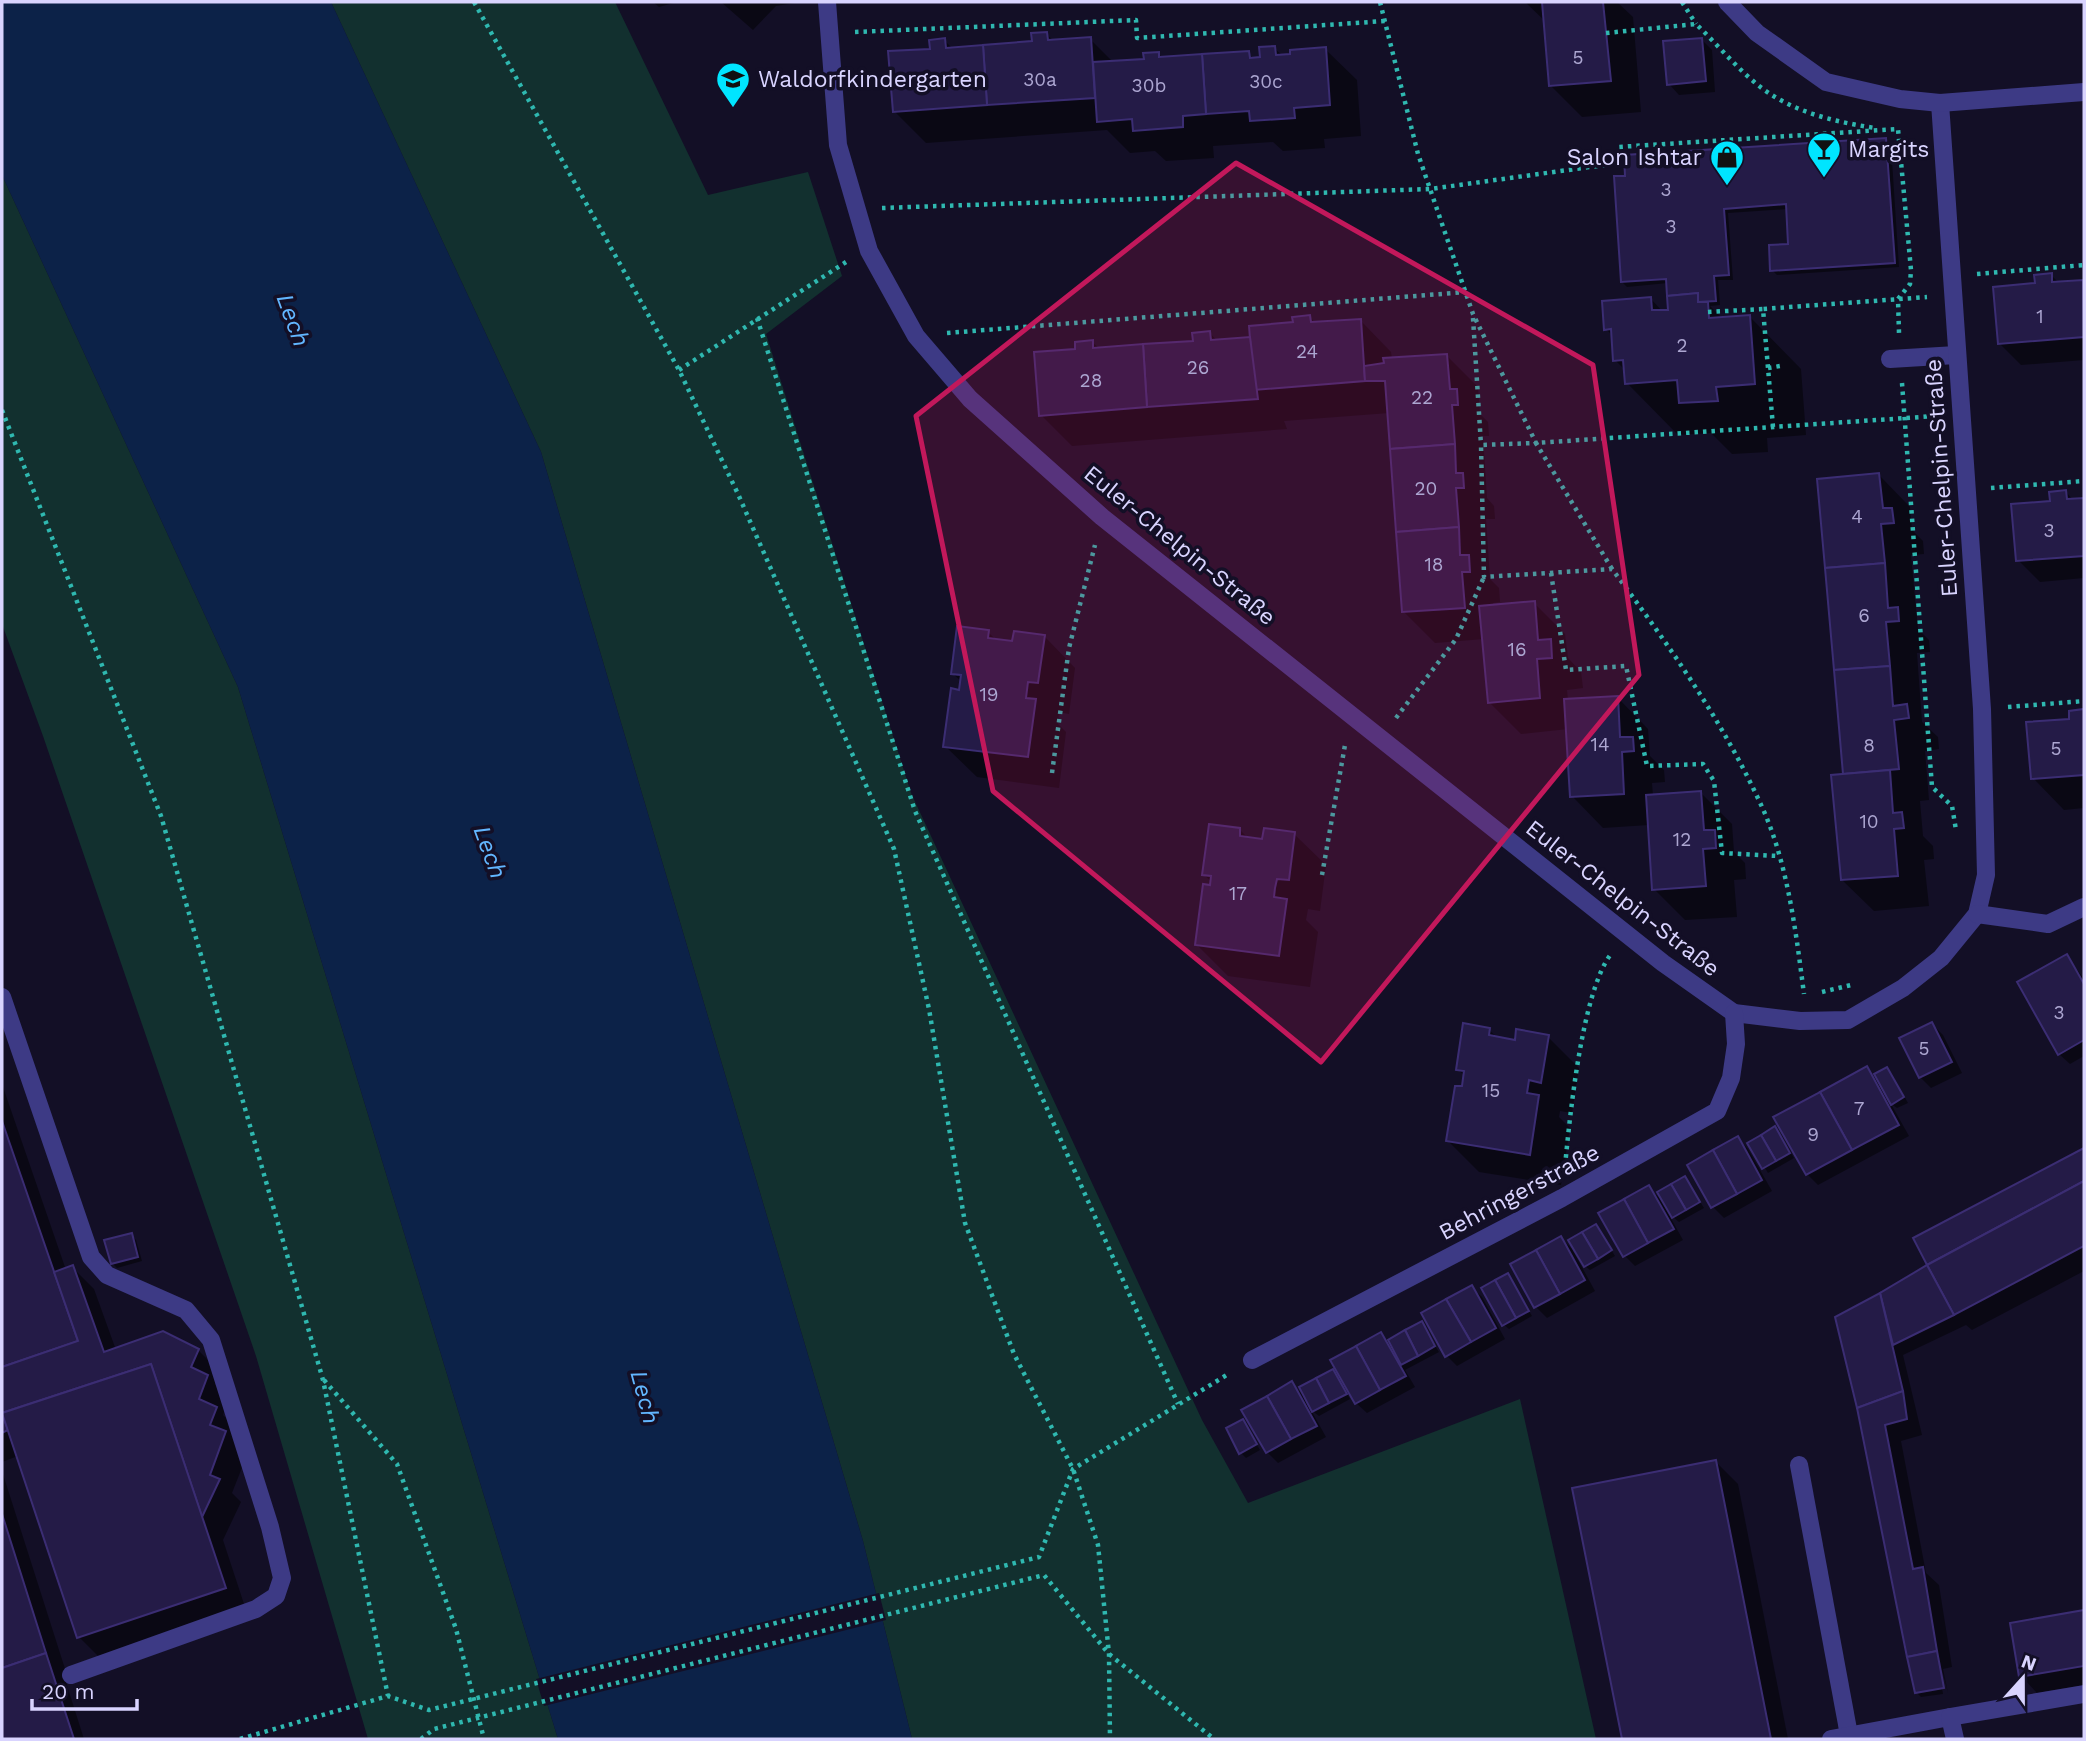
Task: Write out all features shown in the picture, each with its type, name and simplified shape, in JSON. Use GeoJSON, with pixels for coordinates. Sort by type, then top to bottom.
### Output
{"type":"FeatureCollection","features":[{"type":"Feature","properties":{"kind":"street","name":"Euler-Chelpin-Straße"},"geometry":{"type":"LineString","coordinates":[[827,2],[838,145],[869,251],[916,336],[970,399],[1102,517],[1627,934],[1734,1013],[1800,1021],[1848,1020],[1903,988],[1941,958],[1978,914],[1986,874],[1983,709],[1940,103]]}},
{"type":"Feature","properties":{"kind":"street"},"geometry":{"type":"LineString","coordinates":[[1727,2],[1758,33],[1826,82],[1900,99],[1940,103],[2084,92]]}},
{"type":"Feature","properties":{"kind":"street"},"geometry":{"type":"LineString","coordinates":[[1896,359],[1956,355]]}},
{"type":"Feature","properties":{"kind":"street"},"geometry":{"type":"LineString","coordinates":[[1978,914],[2048,924],[2084,907]]}},
{"type":"Feature","properties":{"kind":"street"},"geometry":{"type":"LineString","coordinates":[[2,997],[91,1257],[107,1275],[187,1310],[211,1340],[270,1527],[282,1578],[276,1596],[256,1609],[71,1675]]}},
{"type":"Feature","properties":{"kind":"street","name":"Behringerstraße"},"geometry":{"type":"LineString","coordinates":[[1252,1360],[1562,1198],[1717,1111],[1731,1078],[1735,1044],[1734,1013]]}},
{"type":"Feature","properties":{"kind":"street"},"geometry":{"type":"LineString","coordinates":[[1798,1465],[1840,1737],[2084,1694]]}},
{"type":"Feature","properties":{"kind":"street"},"geometry":{"type":"LineString","coordinates":[[1950,1717],[1955,1739]]}},
{"type":"Feature","properties":{"kind":"path"},"geometry":{"type":"LineString","coordinates":[[474,2],[679,370],[738,494],[894,849],[929,1009],[965,1223],[1014,1354],[1073,1469],[1100,1552],[1108,1654],[1110,1739]]}},
{"type":"Feature","properties":{"kind":"path"},"geometry":{"type":"LineString","coordinates":[[1380,2],[1418,154],[1473,314],[1536,443],[1612,569],[1676,654],[1717,722],[1763,809],[1778,856],[1797,938],[1804,996],[1853,985]]}},
{"type":"Feature","properties":{"kind":"path"},"geometry":{"type":"LineString","coordinates":[[1682,2],[1696,24],[1762,88],[1791,105],[1839,122],[1883,130]]}},
{"type":"Feature","properties":{"kind":"path"},"geometry":{"type":"LineString","coordinates":[[830,33],[1136,20],[1137,38],[1385,21]]}},
{"type":"Feature","properties":{"kind":"path"},"geometry":{"type":"LineString","coordinates":[[1606,33],[1696,24]]}},
{"type":"Feature","properties":{"kind":"path"},"geometry":{"type":"LineString","coordinates":[[857,209],[1430,189],[1619,163],[1618,147],[1899,129],[1910,284],[1898,299],[1896,359],[1904,418],[1932,787],[1952,806],[1956,833]]}},
{"type":"Feature","properties":{"kind":"path"},"geometry":{"type":"LineString","coordinates":[[679,370],[832,269],[869,251]]}},
{"type":"Feature","properties":{"kind":"path"},"geometry":{"type":"LineString","coordinates":[[1951,276],[2084,265]]}},
{"type":"Feature","properties":{"kind":"path"},"geometry":{"type":"LineString","coordinates":[[916,336],[1466,292]]}},
{"type":"Feature","properties":{"kind":"path"},"geometry":{"type":"LineString","coordinates":[[1709,312],[1952,295]]}},
{"type":"Feature","properties":{"kind":"path"},"geometry":{"type":"LineString","coordinates":[[1763,309],[1773,427]]}},
{"type":"Feature","properties":{"kind":"path"},"geometry":{"type":"LineString","coordinates":[[1381,738],[1456,639],[1484,577],[1481,444],[1473,314]]}},
{"type":"Feature","properties":{"kind":"path"},"geometry":{"type":"LineString","coordinates":[[757,318],[915,811],[1178,1404]]}},
{"type":"Feature","properties":{"kind":"path"},"geometry":{"type":"LineString","coordinates":[[1768,368],[1780,366]]}},
{"type":"Feature","properties":{"kind":"path"},"geometry":{"type":"LineString","coordinates":[[2,410],[161,817],[323,1380],[388,1696]]}},
{"type":"Feature","properties":{"kind":"path"},"geometry":{"type":"LineString","coordinates":[[1481,444],[1536,443],[1961,414]]}},
{"type":"Feature","properties":{"kind":"path"},"geometry":{"type":"LineString","coordinates":[[1966,490],[2084,481]]}},
{"type":"Feature","properties":{"kind":"path"},"geometry":{"type":"LineString","coordinates":[[1052,773],[1069,648],[1102,517]]}},
{"type":"Feature","properties":{"kind":"path"},"geometry":{"type":"LineString","coordinates":[[1484,577],[1612,569]]}},
{"type":"Feature","properties":{"kind":"path"},"geometry":{"type":"LineString","coordinates":[[1551,573],[1566,670],[1626,666],[1647,766],[1703,764],[1714,781],[1722,853],[1778,856]]}},
{"type":"Feature","properties":{"kind":"path"},"geometry":{"type":"LineString","coordinates":[[1983,709],[2084,701]]}},
{"type":"Feature","properties":{"kind":"path"},"geometry":{"type":"LineString","coordinates":[[1322,875],[1351,713]]}},
{"type":"Feature","properties":{"kind":"path"},"geometry":{"type":"LineString","coordinates":[[1562,1198],[1569,1123],[1591,1001],[1601,967],[1627,934]]}},
{"type":"Feature","properties":{"kind":"path"},"geometry":{"type":"LineString","coordinates":[[240,1739],[388,1696],[429,1710],[1040,1557],[1073,1469],[1252,1360]]}},
{"type":"Feature","properties":{"kind":"path"},"geometry":{"type":"LineString","coordinates":[[323,1380],[397,1464],[456,1629],[484,1739]]}},
{"type":"Feature","properties":{"kind":"path"},"geometry":{"type":"LineString","coordinates":[[422,1739],[434,1729],[1044,1575],[1108,1654],[1214,1739]]}},
{"type":"Feature","properties":{"kind":"highlighted area"},"geometry":{"type":"Polygon","coordinates":[[[1236,163],[1593,365],[1639,675],[1321,1062],[993,791],[916,416],[1236,163]]]}},
{"type":"Feature","properties":{"kind":"green space"},"geometry":{"type":"Polygon","coordinates":[[[331,2],[615,2],[708,195],[808,172],[842,276],[766,334],[911,793],[1202,1420],[1248,1503],[1520,1399],[1596,1739],[912,1739],[863,1541],[541,452],[331,2]]]}},
{"type":"Feature","properties":{"kind":"green space"},"geometry":{"type":"Polygon","coordinates":[[[2,175],[238,687],[558,1739],[368,1739],[256,1356],[2,624],[2,175]]]}},
{"type":"Feature","properties":{"kind":"water","name":"Lech"},"geometry":{"type":"Polygon","coordinates":[[[2,2],[331,2],[541,452],[863,1541],[912,1739],[558,1739],[238,687],[2,175],[2,2]]]}},
{"type":"Feature","properties":{"kind":"pier"},"geometry":{"type":"Polygon","coordinates":[[[879,1593],[886,1620],[544,1706],[536,1679],[879,1593]]]}},
{"type":"Feature","properties":{"kind":"building"},"geometry":{"type":"Polygon","coordinates":[[[1542,2],[1603,2],[1611,81],[1549,86],[1542,2]]]}},
{"type":"Feature","properties":{"kind":"building"},"geometry":{"type":"Polygon","coordinates":[[[1047,32],[1048,40],[1091,37],[1095,98],[987,105],[983,45],[1032,41],[1031,33],[1047,32]]]}},
{"type":"Feature","properties":{"kind":"building"},"geometry":{"type":"Polygon","coordinates":[[[945,38],[946,48],[983,45],[987,105],[893,112],[888,51],[930,49],[929,40],[945,38]]]}},
{"type":"Feature","properties":{"kind":"building"},"geometry":{"type":"Polygon","coordinates":[[[1702,38],[1706,81],[1667,85],[1663,41],[1702,38]]]}},
{"type":"Feature","properties":{"kind":"building"},"geometry":{"type":"Polygon","coordinates":[[[1275,46],[1276,55],[1290,54],[1290,50],[1326,47],[1330,105],[1294,108],[1295,118],[1250,121],[1249,111],[1206,114],[1202,54],[1249,51],[1250,58],[1260,57],[1259,47],[1275,46]]]}},
{"type":"Feature","properties":{"kind":"building"},"geometry":{"type":"Polygon","coordinates":[[[1159,52],[1159,57],[1202,54],[1206,114],[1183,116],[1183,127],[1133,131],[1132,119],[1097,122],[1093,62],[1144,59],[1143,53],[1159,52]]]}},
{"type":"Feature","properties":{"kind":"building"},"geometry":{"type":"Polygon","coordinates":[[[1886,138],[1895,263],[1770,271],[1769,245],[1788,244],[1786,204],[1724,209],[1729,275],[1714,276],[1716,301],[1698,302],[1698,293],[1667,296],[1666,279],[1621,282],[1614,176],[1625,176],[1624,155],[1886,138]]]}},
{"type":"Feature","properties":{"kind":"building"},"geometry":{"type":"Polygon","coordinates":[[[2052,273],[2052,282],[2083,280],[2084,337],[1998,344],[1993,287],[2035,283],[2034,275],[2052,273]]]}},
{"type":"Feature","properties":{"kind":"building"},"geometry":{"type":"Polygon","coordinates":[[[1698,293],[1698,302],[1708,302],[1709,318],[1750,315],[1755,384],[1716,387],[1718,401],[1679,403],[1677,380],[1625,384],[1623,360],[1613,361],[1611,329],[1604,330],[1602,301],[1651,297],[1652,310],[1668,310],[1667,296],[1698,293]]]}},
{"type":"Feature","properties":{"kind":"building"},"geometry":{"type":"Polygon","coordinates":[[[1310,315],[1311,322],[1361,319],[1365,381],[1254,390],[1249,326],[1293,322],[1292,317],[1310,315]]]}},
{"type":"Feature","properties":{"kind":"building"},"geometry":{"type":"Polygon","coordinates":[[[1210,331],[1211,340],[1250,337],[1258,399],[1147,407],[1143,344],[1193,341],[1192,333],[1210,331]]]}},
{"type":"Feature","properties":{"kind":"building"},"geometry":{"type":"Polygon","coordinates":[[[1093,340],[1093,348],[1143,344],[1147,407],[1039,416],[1034,352],[1075,349],[1075,342],[1093,340]]]}},
{"type":"Feature","properties":{"kind":"building"},"geometry":{"type":"Polygon","coordinates":[[[1447,354],[1450,389],[1457,389],[1458,405],[1452,405],[1455,444],[1390,449],[1385,381],[1365,381],[1364,366],[1384,363],[1383,358],[1447,354]]]}},
{"type":"Feature","properties":{"kind":"building"},"geometry":{"type":"Polygon","coordinates":[[[1455,444],[1456,473],[1463,473],[1464,488],[1456,488],[1459,527],[1396,532],[1390,449],[1455,444]]]}},
{"type":"Feature","properties":{"kind":"building"},"geometry":{"type":"Polygon","coordinates":[[[1879,473],[1883,508],[1892,508],[1894,523],[1881,524],[1885,563],[1825,568],[1817,479],[1879,473]]]}},
{"type":"Feature","properties":{"kind":"building"},"geometry":{"type":"Polygon","coordinates":[[[2066,490],[2067,499],[2084,498],[2084,556],[2016,561],[2011,504],[2050,501],[2049,492],[2066,490]]]}},
{"type":"Feature","properties":{"kind":"building"},"geometry":{"type":"Polygon","coordinates":[[[1459,527],[1460,555],[1469,555],[1470,572],[1462,572],[1465,608],[1402,612],[1396,532],[1459,527]]]}},
{"type":"Feature","properties":{"kind":"building"},"geometry":{"type":"Polygon","coordinates":[[[1885,563],[1888,608],[1898,607],[1899,621],[1886,622],[1890,666],[1834,670],[1825,568],[1885,563]]]}},
{"type":"Feature","properties":{"kind":"building"},"geometry":{"type":"Polygon","coordinates":[[[1535,601],[1538,640],[1551,639],[1552,658],[1537,659],[1540,698],[1488,703],[1479,606],[1535,601]]]}},
{"type":"Feature","properties":{"kind":"building"},"geometry":{"type":"Polygon","coordinates":[[[957,626],[989,630],[988,638],[1012,641],[1014,631],[1045,635],[1038,683],[1028,682],[1026,698],[1036,699],[1028,757],[943,747],[951,688],[959,690],[961,675],[951,674],[957,626]]]}},
{"type":"Feature","properties":{"kind":"building"},"geometry":{"type":"Polygon","coordinates":[[[1890,666],[1893,706],[1907,704],[1909,718],[1894,720],[1899,769],[1843,774],[1834,670],[1890,666]]]}},
{"type":"Feature","properties":{"kind":"building"},"geometry":{"type":"Polygon","coordinates":[[[1618,696],[1620,737],[1633,737],[1634,751],[1622,752],[1624,794],[1570,797],[1564,699],[1618,696]]]}},
{"type":"Feature","properties":{"kind":"building"},"geometry":{"type":"Polygon","coordinates":[[[2084,709],[2084,775],[2031,779],[2026,722],[2069,719],[2069,711],[2084,709]]]}},
{"type":"Feature","properties":{"kind":"building"},"geometry":{"type":"Polygon","coordinates":[[[1890,770],[1893,813],[1902,812],[1904,828],[1894,829],[1898,876],[1841,880],[1831,775],[1890,770]]]}},
{"type":"Feature","properties":{"kind":"building"},"geometry":{"type":"Polygon","coordinates":[[[1701,791],[1704,830],[1715,830],[1716,848],[1703,849],[1706,886],[1652,890],[1646,795],[1701,791]]]}},
{"type":"Feature","properties":{"kind":"building"},"geometry":{"type":"Polygon","coordinates":[[[1209,824],[1240,828],[1240,836],[1262,839],[1264,828],[1295,832],[1289,880],[1277,879],[1275,888],[1274,897],[1287,899],[1279,956],[1195,945],[1203,884],[1210,885],[1211,876],[1202,875],[1209,824]]]}},
{"type":"Feature","properties":{"kind":"building"},"geometry":{"type":"Polygon","coordinates":[[[2067,954],[2084,984],[2084,1040],[2058,1055],[2017,982],[2067,954]]]}},
{"type":"Feature","properties":{"kind":"building"},"geometry":{"type":"Polygon","coordinates":[[[1932,1022],[1952,1062],[1919,1078],[1899,1038],[1932,1022]]]}},
{"type":"Feature","properties":{"kind":"building"},"geometry":{"type":"Polygon","coordinates":[[[1463,1023],[1490,1028],[1489,1035],[1515,1040],[1516,1029],[1549,1035],[1541,1083],[1529,1080],[1527,1093],[1539,1095],[1530,1155],[1446,1141],[1455,1086],[1462,1086],[1464,1071],[1456,1070],[1463,1023]]]}},
{"type":"Feature","properties":{"kind":"building"},"geometry":{"type":"Polygon","coordinates":[[[1867,1066],[1899,1125],[1852,1150],[1820,1092],[1867,1066]]]}},
{"type":"Feature","properties":{"kind":"building"},"geometry":{"type":"Polygon","coordinates":[[[1887,1067],[1904,1097],[1891,1105],[1874,1074],[1887,1067]]]}},
{"type":"Feature","properties":{"kind":"building"},"geometry":{"type":"Polygon","coordinates":[[[1820,1092],[1852,1150],[1806,1175],[1773,1117],[1820,1092]]]}},
{"type":"Feature","properties":{"kind":"building"},"geometry":{"type":"Polygon","coordinates":[[[2,1121],[78,1341],[2,1367],[2,1121]]]}},
{"type":"Feature","properties":{"kind":"building"},"geometry":{"type":"Polygon","coordinates":[[[1775,1126],[1790,1153],[1776,1161],[1761,1135],[1775,1126]]]}},
{"type":"Feature","properties":{"kind":"building"},"geometry":{"type":"Polygon","coordinates":[[[1761,1135],[1776,1161],[1762,1169],[1747,1143],[1761,1135]]]}},
{"type":"Feature","properties":{"kind":"building"},"geometry":{"type":"Polygon","coordinates":[[[1738,1136],[1762,1180],[1737,1194],[1713,1150],[1738,1136]]]}},
{"type":"Feature","properties":{"kind":"building"},"geometry":{"type":"Polygon","coordinates":[[[2084,1148],[2084,1181],[1927,1265],[1913,1238],[2084,1148]]]}},
{"type":"Feature","properties":{"kind":"building"},"geometry":{"type":"Polygon","coordinates":[[[1713,1150],[1737,1194],[1711,1208],[1687,1165],[1713,1150]]]}},
{"type":"Feature","properties":{"kind":"building"},"geometry":{"type":"Polygon","coordinates":[[[1685,1176],[1700,1202],[1686,1210],[1671,1184],[1685,1176]]]}},
{"type":"Feature","properties":{"kind":"building"},"geometry":{"type":"Polygon","coordinates":[[[2084,1181],[2084,1246],[1954,1315],[1927,1265],[2084,1181]]]}},
{"type":"Feature","properties":{"kind":"building"},"geometry":{"type":"Polygon","coordinates":[[[1671,1184],[1686,1210],[1672,1218],[1657,1192],[1671,1184]]]}},
{"type":"Feature","properties":{"kind":"building"},"geometry":{"type":"Polygon","coordinates":[[[1649,1185],[1674,1229],[1648,1243],[1624,1199],[1649,1185]]]}},
{"type":"Feature","properties":{"kind":"building"},"geometry":{"type":"Polygon","coordinates":[[[1624,1199],[1648,1243],[1623,1257],[1598,1213],[1624,1199]]]}},
{"type":"Feature","properties":{"kind":"building"},"geometry":{"type":"Polygon","coordinates":[[[1596,1224],[1612,1250],[1598,1259],[1582,1232],[1596,1224]]]}},
{"type":"Feature","properties":{"kind":"building"},"geometry":{"type":"Polygon","coordinates":[[[1582,1232],[1598,1259],[1584,1267],[1568,1240],[1582,1232]]]}},
{"type":"Feature","properties":{"kind":"building"},"geometry":{"type":"Polygon","coordinates":[[[132,1233],[138,1257],[111,1264],[104,1240],[132,1233]]]}},
{"type":"Feature","properties":{"kind":"building"},"geometry":{"type":"Polygon","coordinates":[[[1561,1236],[1585,1280],[1560,1294],[1536,1250],[1561,1236]]]}},
{"type":"Feature","properties":{"kind":"building"},"geometry":{"type":"Polygon","coordinates":[[[1536,1250],[1560,1294],[1534,1308],[1510,1264],[1536,1250]]]}},
{"type":"Feature","properties":{"kind":"building"},"geometry":{"type":"Polygon","coordinates":[[[73,1265],[104,1352],[163,1331],[199,1349],[191,1367],[208,1375],[199,1399],[217,1407],[210,1425],[226,1431],[210,1475],[220,1479],[202,1517],[151,1364],[2,1413],[2,1367],[78,1341],[54,1272],[73,1265]]]}},
{"type":"Feature","properties":{"kind":"building"},"geometry":{"type":"Polygon","coordinates":[[[1927,1265],[1954,1315],[1893,1345],[1880,1293],[1927,1265]]]}},
{"type":"Feature","properties":{"kind":"building"},"geometry":{"type":"Polygon","coordinates":[[[1508,1273],[1529,1311],[1516,1318],[1495,1280],[1508,1273]]]}},
{"type":"Feature","properties":{"kind":"building"},"geometry":{"type":"Polygon","coordinates":[[[1495,1280],[1516,1318],[1502,1326],[1481,1288],[1495,1280]]]}},
{"type":"Feature","properties":{"kind":"building"},"geometry":{"type":"Polygon","coordinates":[[[1472,1285],[1496,1328],[1471,1342],[1446,1299],[1472,1285]]]}},
{"type":"Feature","properties":{"kind":"building"},"geometry":{"type":"Polygon","coordinates":[[[1880,1293],[1903,1391],[1857,1408],[1835,1317],[1880,1293]]]}},
{"type":"Feature","properties":{"kind":"building"},"geometry":{"type":"Polygon","coordinates":[[[1446,1299],[1471,1342],[1445,1357],[1421,1313],[1446,1299]]]}},
{"type":"Feature","properties":{"kind":"building"},"geometry":{"type":"Polygon","coordinates":[[[1422,1321],[1435,1346],[1418,1356],[1405,1330],[1422,1321]]]}},
{"type":"Feature","properties":{"kind":"building"},"geometry":{"type":"Polygon","coordinates":[[[1405,1330],[1418,1356],[1401,1365],[1388,1340],[1405,1330]]]}},
{"type":"Feature","properties":{"kind":"building"},"geometry":{"type":"Polygon","coordinates":[[[1381,1332],[1406,1376],[1380,1390],[1356,1346],[1381,1332]]]}},
{"type":"Feature","properties":{"kind":"building"},"geometry":{"type":"Polygon","coordinates":[[[1356,1346],[1380,1390],[1355,1404],[1330,1360],[1356,1346]]]}},
{"type":"Feature","properties":{"kind":"building"},"geometry":{"type":"Polygon","coordinates":[[[151,1364],[226,1588],[77,1638],[2,1413],[151,1364]]]}},
{"type":"Feature","properties":{"kind":"building"},"geometry":{"type":"Polygon","coordinates":[[[1333,1369],[1347,1394],[1329,1403],[1316,1378],[1333,1369]]]}},
{"type":"Feature","properties":{"kind":"building"},"geometry":{"type":"Polygon","coordinates":[[[1316,1378],[1329,1403],[1312,1412],[1299,1387],[1316,1378]]]}},
{"type":"Feature","properties":{"kind":"building"},"geometry":{"type":"Polygon","coordinates":[[[1292,1381],[1317,1426],[1291,1439],[1267,1396],[1292,1381]]]}},
{"type":"Feature","properties":{"kind":"building"},"geometry":{"type":"Polygon","coordinates":[[[1903,1391],[1907,1419],[1885,1425],[1913,1569],[1923,1567],[1937,1651],[1907,1657],[1857,1408],[1903,1391]]]}},
{"type":"Feature","properties":{"kind":"building"},"geometry":{"type":"Polygon","coordinates":[[[1267,1396],[1291,1439],[1266,1453],[1241,1410],[1267,1396]]]}},
{"type":"Feature","properties":{"kind":"building"},"geometry":{"type":"Polygon","coordinates":[[[2,1413],[8,1430],[2,1433],[2,1413]]]}},
{"type":"Feature","properties":{"kind":"building"},"geometry":{"type":"Polygon","coordinates":[[[1243,1419],[1257,1444],[1239,1454],[1226,1428],[1243,1419]]]}},
{"type":"Feature","properties":{"kind":"building"},"geometry":{"type":"Polygon","coordinates":[[[1716,1460],[1771,1739],[1622,1739],[1572,1488],[1716,1460]]]}},
{"type":"Feature","properties":{"kind":"building"},"geometry":{"type":"Polygon","coordinates":[[[2,1514],[46,1653],[2,1668],[2,1514]]]}},
{"type":"Feature","properties":{"kind":"building"},"geometry":{"type":"Polygon","coordinates":[[[2084,1610],[2084,1666],[2019,1677],[2010,1623],[2084,1610]]]}},
{"type":"Feature","properties":{"kind":"building"},"geometry":{"type":"Polygon","coordinates":[[[1937,1651],[1944,1688],[1915,1693],[1907,1657],[1937,1651]]]}},
{"type":"Feature","properties":{"kind":"building"},"geometry":{"type":"Polygon","coordinates":[[[46,1653],[74,1739],[2,1739],[2,1668],[46,1653]]]}},
{"type":"Feature","properties":{"kind":"place","name":"Waldorfkindergarten"},"geometry":{"type":"Point","coordinates":[733,109]}},
{"type":"Feature","properties":{"kind":"place","name":"Margits"},"geometry":{"type":"Point","coordinates":[1824,179]}},
{"type":"Feature","properties":{"kind":"place","name":"Salon Ishtar"},"geometry":{"type":"Point","coordinates":[1727,187]}}]}
